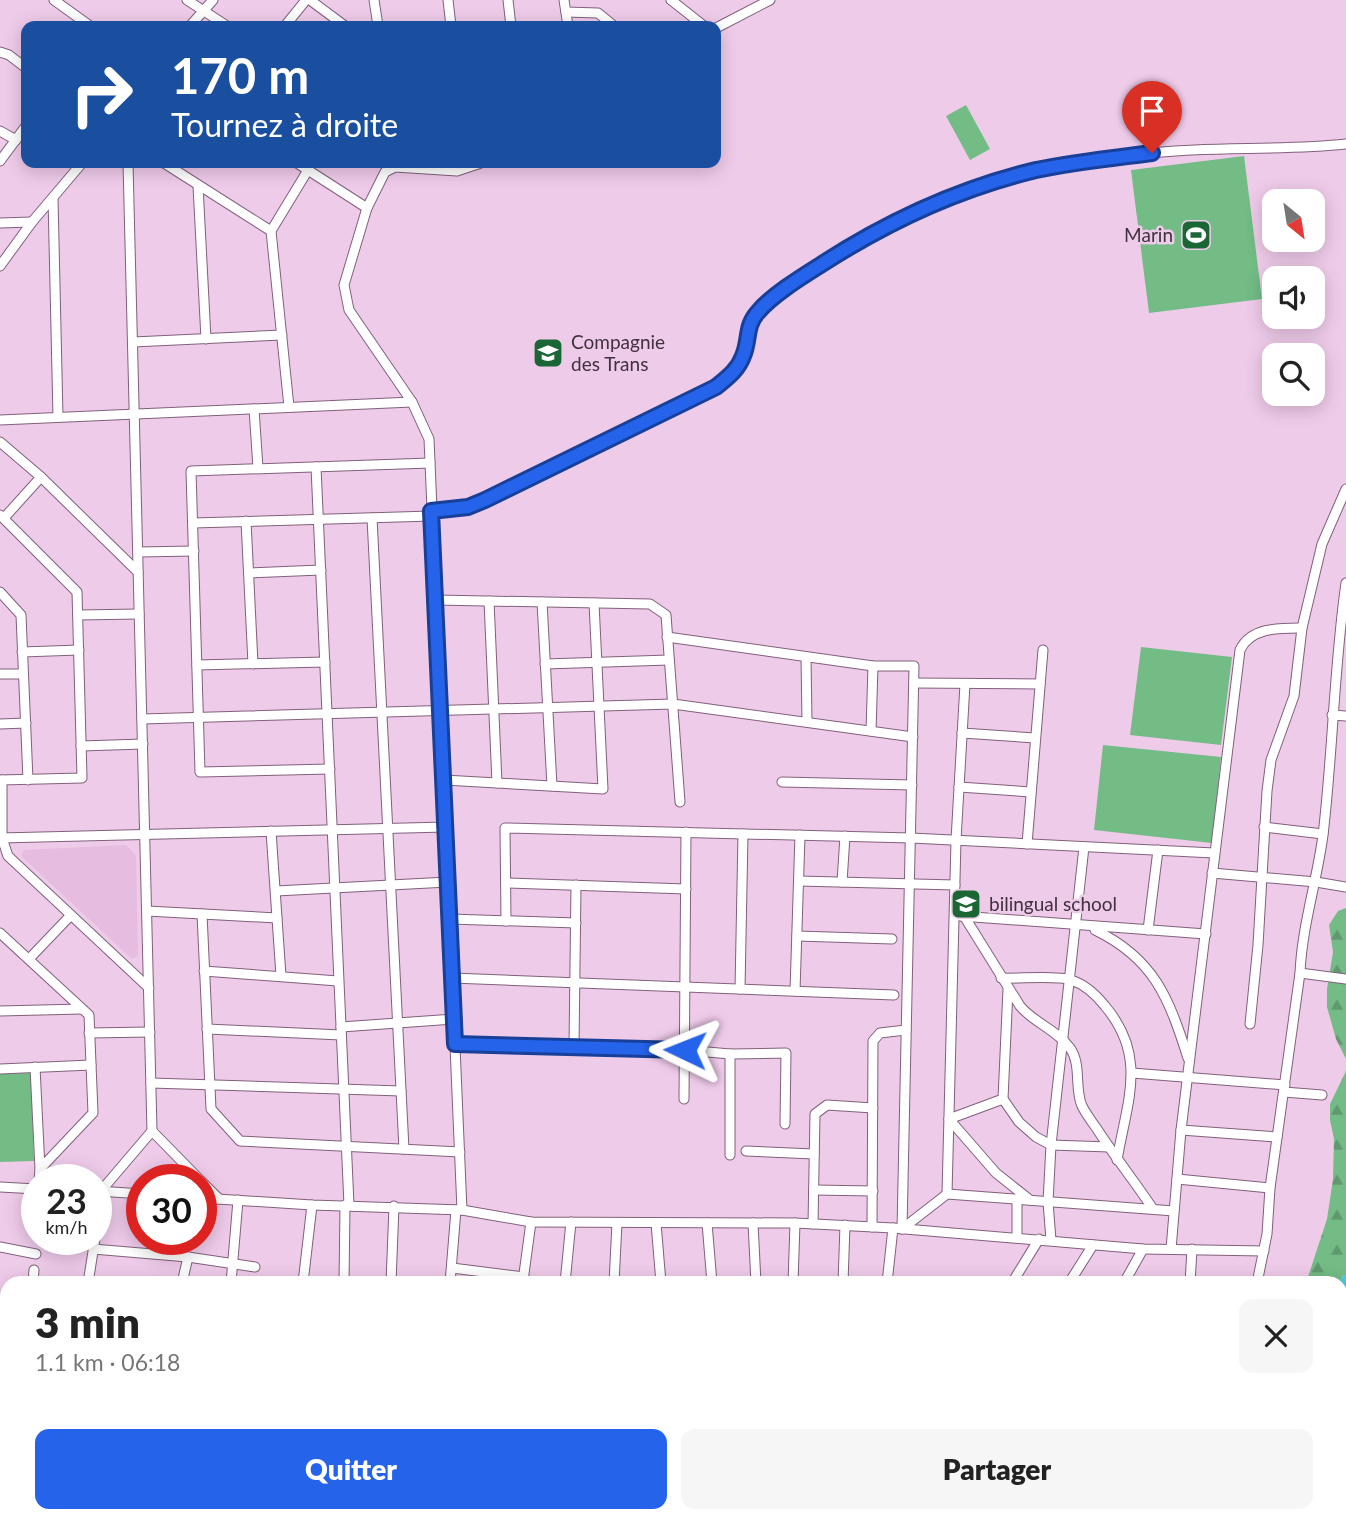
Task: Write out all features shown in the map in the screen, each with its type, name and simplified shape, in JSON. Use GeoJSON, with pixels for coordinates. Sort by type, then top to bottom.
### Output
{"type":"FeatureCollection","features":[{"type":"Feature","properties":{"kind":"street"},"geometry":{"type":"LineString","coordinates":[[54,0],[83,21]]}},
{"type":"Feature","properties":{"kind":"street"},"geometry":{"type":"LineString","coordinates":[[187,0],[219,21]]}},
{"type":"Feature","properties":{"kind":"street"},"geometry":{"type":"LineString","coordinates":[[195,21],[214,0]]}},
{"type":"Feature","properties":{"kind":"street"},"geometry":{"type":"LineString","coordinates":[[289,21],[308,0],[338,21]]}},
{"type":"Feature","properties":{"kind":"street"},"geometry":{"type":"LineString","coordinates":[[374,0],[377,21]]}},
{"type":"Feature","properties":{"kind":"street"},"geometry":{"type":"LineString","coordinates":[[447,0],[450,21]]}},
{"type":"Feature","properties":{"kind":"street"},"geometry":{"type":"LineString","coordinates":[[508,0],[510,21]]}},
{"type":"Feature","properties":{"kind":"street"},"geometry":{"type":"LineString","coordinates":[[564,0],[567,21]]}},
{"type":"Feature","properties":{"kind":"street"},"geometry":{"type":"LineString","coordinates":[[671,0],[698,21]]}},
{"type":"Feature","properties":{"kind":"street"},"geometry":{"type":"LineString","coordinates":[[721,25],[767,0]]}},
{"type":"Feature","properties":{"kind":"street"},"geometry":{"type":"LineString","coordinates":[[566,12],[587,10],[598,13],[608,21]]}},
{"type":"Feature","properties":{"kind":"street"},"geometry":{"type":"LineString","coordinates":[[0,52],[21,64]]}},
{"type":"Feature","properties":{"kind":"street"},"geometry":{"type":"LineString","coordinates":[[0,131],[16,140]]}},
{"type":"Feature","properties":{"kind":"street"},"geometry":{"type":"LineString","coordinates":[[0,161],[21,133]]}},
{"type":"Feature","properties":{"kind":"street"},"geometry":{"type":"LineString","coordinates":[[193,523],[432,514],[468,507],[485,500],[716,387],[734,373],[739,365],[745,349],[747,327],[758,311],[853,244],[898,221],[965,193],[1034,171],[1152,153],[1346,144]]}},
{"type":"Feature","properties":{"kind":"street"},"geometry":{"type":"LineString","coordinates":[[0,266],[32,222],[78,168]]}},
{"type":"Feature","properties":{"kind":"street"},"geometry":{"type":"LineString","coordinates":[[112,1175],[152,1131],[128,168]]}},
{"type":"Feature","properties":{"kind":"street"},"geometry":{"type":"LineString","coordinates":[[171,168],[271,231]]}},
{"type":"Feature","properties":{"kind":"street"},"geometry":{"type":"LineString","coordinates":[[305,168],[367,208]]}},
{"type":"Feature","properties":{"kind":"street"},"geometry":{"type":"LineString","coordinates":[[390,168],[385,172],[367,208],[344,285],[349,310],[412,402],[429,439],[460,1152],[459,1210],[451,1276]]}},
{"type":"Feature","properties":{"kind":"street"},"geometry":{"type":"LineString","coordinates":[[426,168],[457,171],[464,168]]}},
{"type":"Feature","properties":{"kind":"street"},"geometry":{"type":"LineString","coordinates":[[289,407],[271,231],[308,170]]}},
{"type":"Feature","properties":{"kind":"street"},"geometry":{"type":"LineString","coordinates":[[198,186],[206,339]]}},
{"type":"Feature","properties":{"kind":"street"},"geometry":{"type":"LineString","coordinates":[[53,198],[58,417]]}},
{"type":"Feature","properties":{"kind":"street"},"geometry":{"type":"LineString","coordinates":[[0,223],[32,222]]}},
{"type":"Feature","properties":{"kind":"street"},"geometry":{"type":"LineString","coordinates":[[133,342],[282,335]]}},
{"type":"Feature","properties":{"kind":"street"},"geometry":{"type":"LineString","coordinates":[[0,420],[412,402]]}},
{"type":"Feature","properties":{"kind":"street"},"geometry":{"type":"LineString","coordinates":[[254,409],[258,468]]}},
{"type":"Feature","properties":{"kind":"street"},"geometry":{"type":"LineString","coordinates":[[0,442],[41,477],[138,572]]}},
{"type":"Feature","properties":{"kind":"street"},"geometry":{"type":"LineString","coordinates":[[330,769],[200,772],[191,471],[430,463]]}},
{"type":"Feature","properties":{"kind":"street"},"geometry":{"type":"LineString","coordinates":[[316,467],[346,1146],[344,1276]]}},
{"type":"Feature","properties":{"kind":"street"},"geometry":{"type":"LineString","coordinates":[[41,477],[2,517],[77,592],[82,778],[1,780],[1,838],[8,856],[149,988]]}},
{"type":"Feature","properties":{"kind":"street"},"geometry":{"type":"LineString","coordinates":[[1250,1024],[1271,760],[1294,696],[1302,628],[1322,544],[1346,489]]}},
{"type":"Feature","properties":{"kind":"street"},"geometry":{"type":"LineString","coordinates":[[372,518],[404,1149]]}},
{"type":"Feature","properties":{"kind":"street"},"geometry":{"type":"LineString","coordinates":[[246,521],[253,664]]}},
{"type":"Feature","properties":{"kind":"street"},"geometry":{"type":"LineString","coordinates":[[138,552],[194,551]]}},
{"type":"Feature","properties":{"kind":"street"},"geometry":{"type":"LineString","coordinates":[[249,573],[321,570]]}},
{"type":"Feature","properties":{"kind":"street"},"geometry":{"type":"LineString","coordinates":[[1260,1276],[1265,1251],[1270,1188],[1301,951],[1323,834],[1333,692],[1346,583]]}},
{"type":"Feature","properties":{"kind":"street"},"geometry":{"type":"LineString","coordinates":[[0,592],[21,615],[28,780]]}},
{"type":"Feature","properties":{"kind":"street"},"geometry":{"type":"LineString","coordinates":[[436,600],[650,604],[666,615],[680,802]]}},
{"type":"Feature","properties":{"kind":"street"},"geometry":{"type":"LineString","coordinates":[[489,601],[497,783]]}},
{"type":"Feature","properties":{"kind":"street"},"geometry":{"type":"LineString","coordinates":[[542,602],[552,786]]}},
{"type":"Feature","properties":{"kind":"street"},"geometry":{"type":"LineString","coordinates":[[444,780],[603,789],[594,603]]}},
{"type":"Feature","properties":{"kind":"street"},"geometry":{"type":"LineString","coordinates":[[78,615],[139,614]]}},
{"type":"Feature","properties":{"kind":"street"},"geometry":{"type":"LineString","coordinates":[[1171,1249],[1181,1130],[1240,650],[1245,640],[1253,635],[1280,628],[1302,628]]}},
{"type":"Feature","properties":{"kind":"street"},"geometry":{"type":"LineString","coordinates":[[667,637],[873,666],[914,666],[906,1030],[897,1228],[888,1276]]}},
{"type":"Feature","properties":{"kind":"street"},"geometry":{"type":"LineString","coordinates":[[22,652],[79,650]]}},
{"type":"Feature","properties":{"kind":"street"},"geometry":{"type":"LineString","coordinates":[[1027,844],[1043,650]]}},
{"type":"Feature","properties":{"kind":"street"},"geometry":{"type":"LineString","coordinates":[[806,657],[807,722]]}},
{"type":"Feature","properties":{"kind":"street"},"geometry":{"type":"LineString","coordinates":[[545,664],[669,660]]}},
{"type":"Feature","properties":{"kind":"street"},"geometry":{"type":"LineString","coordinates":[[197,665],[325,663]]}},
{"type":"Feature","properties":{"kind":"street"},"geometry":{"type":"LineString","coordinates":[[871,731],[873,666]]}},
{"type":"Feature","properties":{"kind":"street"},"geometry":{"type":"LineString","coordinates":[[0,674],[23,674]]}},
{"type":"Feature","properties":{"kind":"street"},"geometry":{"type":"LineString","coordinates":[[914,683],[1040,684]]}},
{"type":"Feature","properties":{"kind":"street"},"geometry":{"type":"LineString","coordinates":[[947,1194],[960,916],[955,885],[956,840],[965,684]]}},
{"type":"Feature","properties":{"kind":"street"},"geometry":{"type":"LineString","coordinates":[[1333,692],[1346,693]]}},
{"type":"Feature","properties":{"kind":"street"},"geometry":{"type":"LineString","coordinates":[[142,719],[673,704],[913,737]]}},
{"type":"Feature","properties":{"kind":"street"},"geometry":{"type":"LineString","coordinates":[[1332,715],[1346,716]]}},
{"type":"Feature","properties":{"kind":"street"},"geometry":{"type":"LineString","coordinates":[[0,724],[26,723]]}},
{"type":"Feature","properties":{"kind":"street"},"geometry":{"type":"LineString","coordinates":[[962,733],[1035,738]]}},
{"type":"Feature","properties":{"kind":"street"},"geometry":{"type":"LineString","coordinates":[[81,746],[143,744]]}},
{"type":"Feature","properties":{"kind":"street"},"geometry":{"type":"LineString","coordinates":[[782,782],[912,785]]}},
{"type":"Feature","properties":{"kind":"street"},"geometry":{"type":"LineString","coordinates":[[959,787],[1031,792]]}},
{"type":"Feature","properties":{"kind":"street"},"geometry":{"type":"LineString","coordinates":[[1,838],[446,827]]}},
{"type":"Feature","properties":{"kind":"street"},"geometry":{"type":"LineString","coordinates":[[1264,827],[1323,834]]}},
{"type":"Feature","properties":{"kind":"street"},"geometry":{"type":"LineString","coordinates":[[506,921],[505,828],[911,838],[1214,853]]}},
{"type":"Feature","properties":{"kind":"street"},"geometry":{"type":"LineString","coordinates":[[271,831],[281,976]]}},
{"type":"Feature","properties":{"kind":"street"},"geometry":{"type":"LineString","coordinates":[[684,1099],[686,832]]}},
{"type":"Feature","properties":{"kind":"street"},"geometry":{"type":"LineString","coordinates":[[740,989],[743,834]]}},
{"type":"Feature","properties":{"kind":"street"},"geometry":{"type":"LineString","coordinates":[[795,991],[800,835]]}},
{"type":"Feature","properties":{"kind":"street"},"geometry":{"type":"LineString","coordinates":[[842,882],[845,836]]}},
{"type":"Feature","properties":{"kind":"street"},"geometry":{"type":"LineString","coordinates":[[1051,1240],[1048,1202],[1051,1145],[1084,846]]}},
{"type":"Feature","properties":{"kind":"street"},"geometry":{"type":"LineString","coordinates":[[1148,930],[1158,850]]}},
{"type":"Feature","properties":{"kind":"street"},"geometry":{"type":"LineString","coordinates":[[1212,873],[1346,887]]}},
{"type":"Feature","properties":{"kind":"street"},"geometry":{"type":"LineString","coordinates":[[799,881],[955,885]]}},
{"type":"Feature","properties":{"kind":"street"},"geometry":{"type":"LineString","coordinates":[[275,891],[448,882]]}},
{"type":"Feature","properties":{"kind":"street"},"geometry":{"type":"LineString","coordinates":[[506,883],[686,889]]}},
{"type":"Feature","properties":{"kind":"street"},"geometry":{"type":"LineString","coordinates":[[574,1047],[576,886]]}},
{"type":"Feature","properties":{"kind":"street"},"geometry":{"type":"LineString","coordinates":[[147,911],[277,918]]}},
{"type":"Feature","properties":{"kind":"street"},"geometry":{"type":"LineString","coordinates":[[202,914],[211,1109],[240,1141],[460,1152]]}},
{"type":"Feature","properties":{"kind":"street"},"geometry":{"type":"LineString","coordinates":[[29,959],[71,915]]}},
{"type":"Feature","properties":{"kind":"street"},"geometry":{"type":"LineString","coordinates":[[960,916],[1206,934]]}},
{"type":"Feature","properties":{"kind":"street"},"geometry":{"type":"LineString","coordinates":[[960,916],[1027,1014],[1051,1028],[1070,1049],[1077,1067],[1077,1088],[1082,1106],[1153,1209]]}},
{"type":"Feature","properties":{"kind":"street"},"geometry":{"type":"LineString","coordinates":[[450,919],[576,923]]}},
{"type":"Feature","properties":{"kind":"street"},"geometry":{"type":"LineString","coordinates":[[1090,927],[1107,936],[1154,976],[1168,998],[1190,1063]]}},
{"type":"Feature","properties":{"kind":"street"},"geometry":{"type":"LineString","coordinates":[[0,933],[89,1015],[93,1113],[45,1164]]}},
{"type":"Feature","properties":{"kind":"street"},"geometry":{"type":"LineString","coordinates":[[797,936],[892,939]]}},
{"type":"Feature","properties":{"kind":"street"},"geometry":{"type":"LineString","coordinates":[[204,971],[338,981]]}},
{"type":"Feature","properties":{"kind":"street"},"geometry":{"type":"LineString","coordinates":[[1300,973],[1346,979]]}},
{"type":"Feature","properties":{"kind":"street"},"geometry":{"type":"LineString","coordinates":[[452,978],[894,995]]}},
{"type":"Feature","properties":{"kind":"street"},"geometry":{"type":"LineString","coordinates":[[1001,978],[1070,979],[1102,1002],[1116,1018],[1131,1053],[1132,1073],[1117,1160]]}},
{"type":"Feature","properties":{"kind":"street"},"geometry":{"type":"LineString","coordinates":[[1008,989],[1003,1099],[1019,1122],[1036,1137],[1051,1145],[1109,1147]]}},
{"type":"Feature","properties":{"kind":"street"},"geometry":{"type":"LineString","coordinates":[[0,1011],[82,1009]]}},
{"type":"Feature","properties":{"kind":"street"},"geometry":{"type":"LineString","coordinates":[[207,1029],[341,1031],[454,1019]]}},
{"type":"Feature","properties":{"kind":"street"},"geometry":{"type":"LineString","coordinates":[[872,1227],[873,1041],[880,1033],[906,1030]]}},
{"type":"Feature","properties":{"kind":"street"},"geometry":{"type":"LineString","coordinates":[[89,1034],[150,1032]]}},
{"type":"Feature","properties":{"kind":"street"},"geometry":{"type":"LineString","coordinates":[[455,1044],[786,1054],[785,1124]]}},
{"type":"Feature","properties":{"kind":"street"},"geometry":{"type":"LineString","coordinates":[[730,1054],[730,1155]]}},
{"type":"Feature","properties":{"kind":"street"},"geometry":{"type":"LineString","coordinates":[[0,1069],[91,1065]]}},
{"type":"Feature","properties":{"kind":"street"},"geometry":{"type":"LineString","coordinates":[[35,1067],[40,1164]]}},
{"type":"Feature","properties":{"kind":"street"},"geometry":{"type":"LineString","coordinates":[[1132,1073],[1188,1076],[1322,1095]]}},
{"type":"Feature","properties":{"kind":"street"},"geometry":{"type":"LineString","coordinates":[[151,1083],[401,1091]]}},
{"type":"Feature","properties":{"kind":"street"},"geometry":{"type":"LineString","coordinates":[[949,1119],[1003,1099]]}},
{"type":"Feature","properties":{"kind":"street"},"geometry":{"type":"LineString","coordinates":[[813,1224],[815,1114],[827,1105],[873,1108]]}},
{"type":"Feature","properties":{"kind":"street"},"geometry":{"type":"LineString","coordinates":[[949,1119],[996,1173],[1030,1200]]}},
{"type":"Feature","properties":{"kind":"street"},"geometry":{"type":"LineString","coordinates":[[1181,1130],[1278,1137]]}},
{"type":"Feature","properties":{"kind":"street"},"geometry":{"type":"LineString","coordinates":[[152,1131],[185,1164]]}},
{"type":"Feature","properties":{"kind":"street"},"geometry":{"type":"LineString","coordinates":[[746,1151],[814,1154]]}},
{"type":"Feature","properties":{"kind":"street"},"geometry":{"type":"LineString","coordinates":[[1177,1179],[1270,1188]]}},
{"type":"Feature","properties":{"kind":"street"},"geometry":{"type":"LineString","coordinates":[[0,1187],[21,1188]]}},
{"type":"Feature","properties":{"kind":"street"},"geometry":{"type":"LineString","coordinates":[[814,1190],[873,1191]]}},
{"type":"Feature","properties":{"kind":"street"},"geometry":{"type":"LineString","coordinates":[[897,1228],[947,1194],[1174,1211]]}},
{"type":"Feature","properties":{"kind":"street"},"geometry":{"type":"LineString","coordinates":[[219,1199],[459,1210],[531,1222],[795,1223],[897,1228],[1143,1249],[1265,1251]]}},
{"type":"Feature","properties":{"kind":"street"},"geometry":{"type":"LineString","coordinates":[[1017,1199],[1017,1237]]}},
{"type":"Feature","properties":{"kind":"street"},"geometry":{"type":"LineString","coordinates":[[232,1276],[238,1200]]}},
{"type":"Feature","properties":{"kind":"street"},"geometry":{"type":"LineString","coordinates":[[304,1276],[312,1205]]}},
{"type":"Feature","properties":{"kind":"street"},"geometry":{"type":"LineString","coordinates":[[391,1276],[394,1206]]}},
{"type":"Feature","properties":{"kind":"street"},"geometry":{"type":"LineString","coordinates":[[524,1276],[531,1222]]}},
{"type":"Feature","properties":{"kind":"street"},"geometry":{"type":"LineString","coordinates":[[566,1276],[571,1222]]}},
{"type":"Feature","properties":{"kind":"street"},"geometry":{"type":"LineString","coordinates":[[614,1276],[617,1223]]}},
{"type":"Feature","properties":{"kind":"street"},"geometry":{"type":"LineString","coordinates":[[656,1223],[660,1276]]}},
{"type":"Feature","properties":{"kind":"street"},"geometry":{"type":"LineString","coordinates":[[706,1223],[711,1276]]}},
{"type":"Feature","properties":{"kind":"street"},"geometry":{"type":"LineString","coordinates":[[753,1223],[756,1276]]}},
{"type":"Feature","properties":{"kind":"street"},"geometry":{"type":"LineString","coordinates":[[793,1276],[795,1223]]}},
{"type":"Feature","properties":{"kind":"street"},"geometry":{"type":"LineString","coordinates":[[843,1276],[845,1225]]}},
{"type":"Feature","properties":{"kind":"street"},"geometry":{"type":"LineString","coordinates":[[1016,1276],[1039,1239]]}},
{"type":"Feature","properties":{"kind":"street"},"geometry":{"type":"LineString","coordinates":[[1073,1276],[1093,1245]]}},
{"type":"Feature","properties":{"kind":"street"},"geometry":{"type":"LineString","coordinates":[[112,1246],[255,1267]]}},
{"type":"Feature","properties":{"kind":"street"},"geometry":{"type":"LineString","coordinates":[[0,1247],[21,1251]]}},
{"type":"Feature","properties":{"kind":"street"},"geometry":{"type":"LineString","coordinates":[[1128,1276],[1143,1249]]}},
{"type":"Feature","properties":{"kind":"street"},"geometry":{"type":"LineString","coordinates":[[1190,1276],[1192,1249]]}},
{"type":"Feature","properties":{"kind":"street"},"geometry":{"type":"LineString","coordinates":[[89,1276],[92,1255]]}},
{"type":"Feature","properties":{"kind":"street"},"geometry":{"type":"LineString","coordinates":[[184,1276],[188,1257]]}},
{"type":"Feature","properties":{"kind":"street"},"geometry":{"type":"LineString","coordinates":[[452,1268],[500,1276]]}},
{"type":"Feature","properties":{"kind":"street"},"geometry":{"type":"LineString","coordinates":[[34,1270],[34,1276]]}},
{"type":"Feature","properties":{"kind":"shaded area"},"geometry":{"type":"Polygon","coordinates":[[[126,845],[136,856],[138,956],[132,959],[21,856],[24,850],[126,845]]]}},
{"type":"Feature","properties":{"kind":"green space"},"geometry":{"type":"Polygon","coordinates":[[[966,105],[990,149],[970,160],[946,116],[966,105]]]}},
{"type":"Feature","properties":{"kind":"green space","name":"Marin"},"geometry":{"type":"Polygon","coordinates":[[[1244,156],[1262,299],[1149,313],[1131,170],[1244,156]]]}},
{"type":"Feature","properties":{"kind":"green space"},"geometry":{"type":"Polygon","coordinates":[[[1141,647],[1232,657],[1221,745],[1130,735],[1141,647]]]}},
{"type":"Feature","properties":{"kind":"green space"},"geometry":{"type":"Polygon","coordinates":[[[1103,745],[1221,757],[1212,843],[1094,830],[1103,745]]]}},
{"type":"Feature","properties":{"kind":"green space"},"geometry":{"type":"Polygon","coordinates":[[[1346,908],[1346,1059],[1336,1039],[1327,1007],[1327,989],[1333,952],[1329,925],[1338,911],[1346,908]]]}},
{"type":"Feature","properties":{"kind":"green space"},"geometry":{"type":"Polygon","coordinates":[[[1346,1071],[1346,1275],[1308,1276],[1327,1219],[1333,1179],[1334,1139],[1330,1104],[1346,1071]]]}},
{"type":"Feature","properties":{"kind":"green space"},"geometry":{"type":"Polygon","coordinates":[[[31,1073],[34,1161],[0,1162],[0,1074],[31,1073]]]}},
{"type":"Feature","properties":{"kind":"place","name":"Marin"},"geometry":{"type":"Point","coordinates":[1196,235]}},
{"type":"Feature","properties":{"kind":"place","name":"Compagnie des Trans"},"geometry":{"type":"Point","coordinates":[548,353]}},
{"type":"Feature","properties":{"kind":"place","name":"bilingual school"},"geometry":{"type":"Point","coordinates":[966,904]}},
{"type":"Feature","properties":{"kind":"route"},"geometry":{"type":"LineString","coordinates":[[685,1050],[455,1044],[431,511],[468,507],[485,500],[716,387],[734,373],[743,356],[747,327],[758,311],[853,244],[898,221],[965,193],[1034,171],[1152,153]]}}]}
